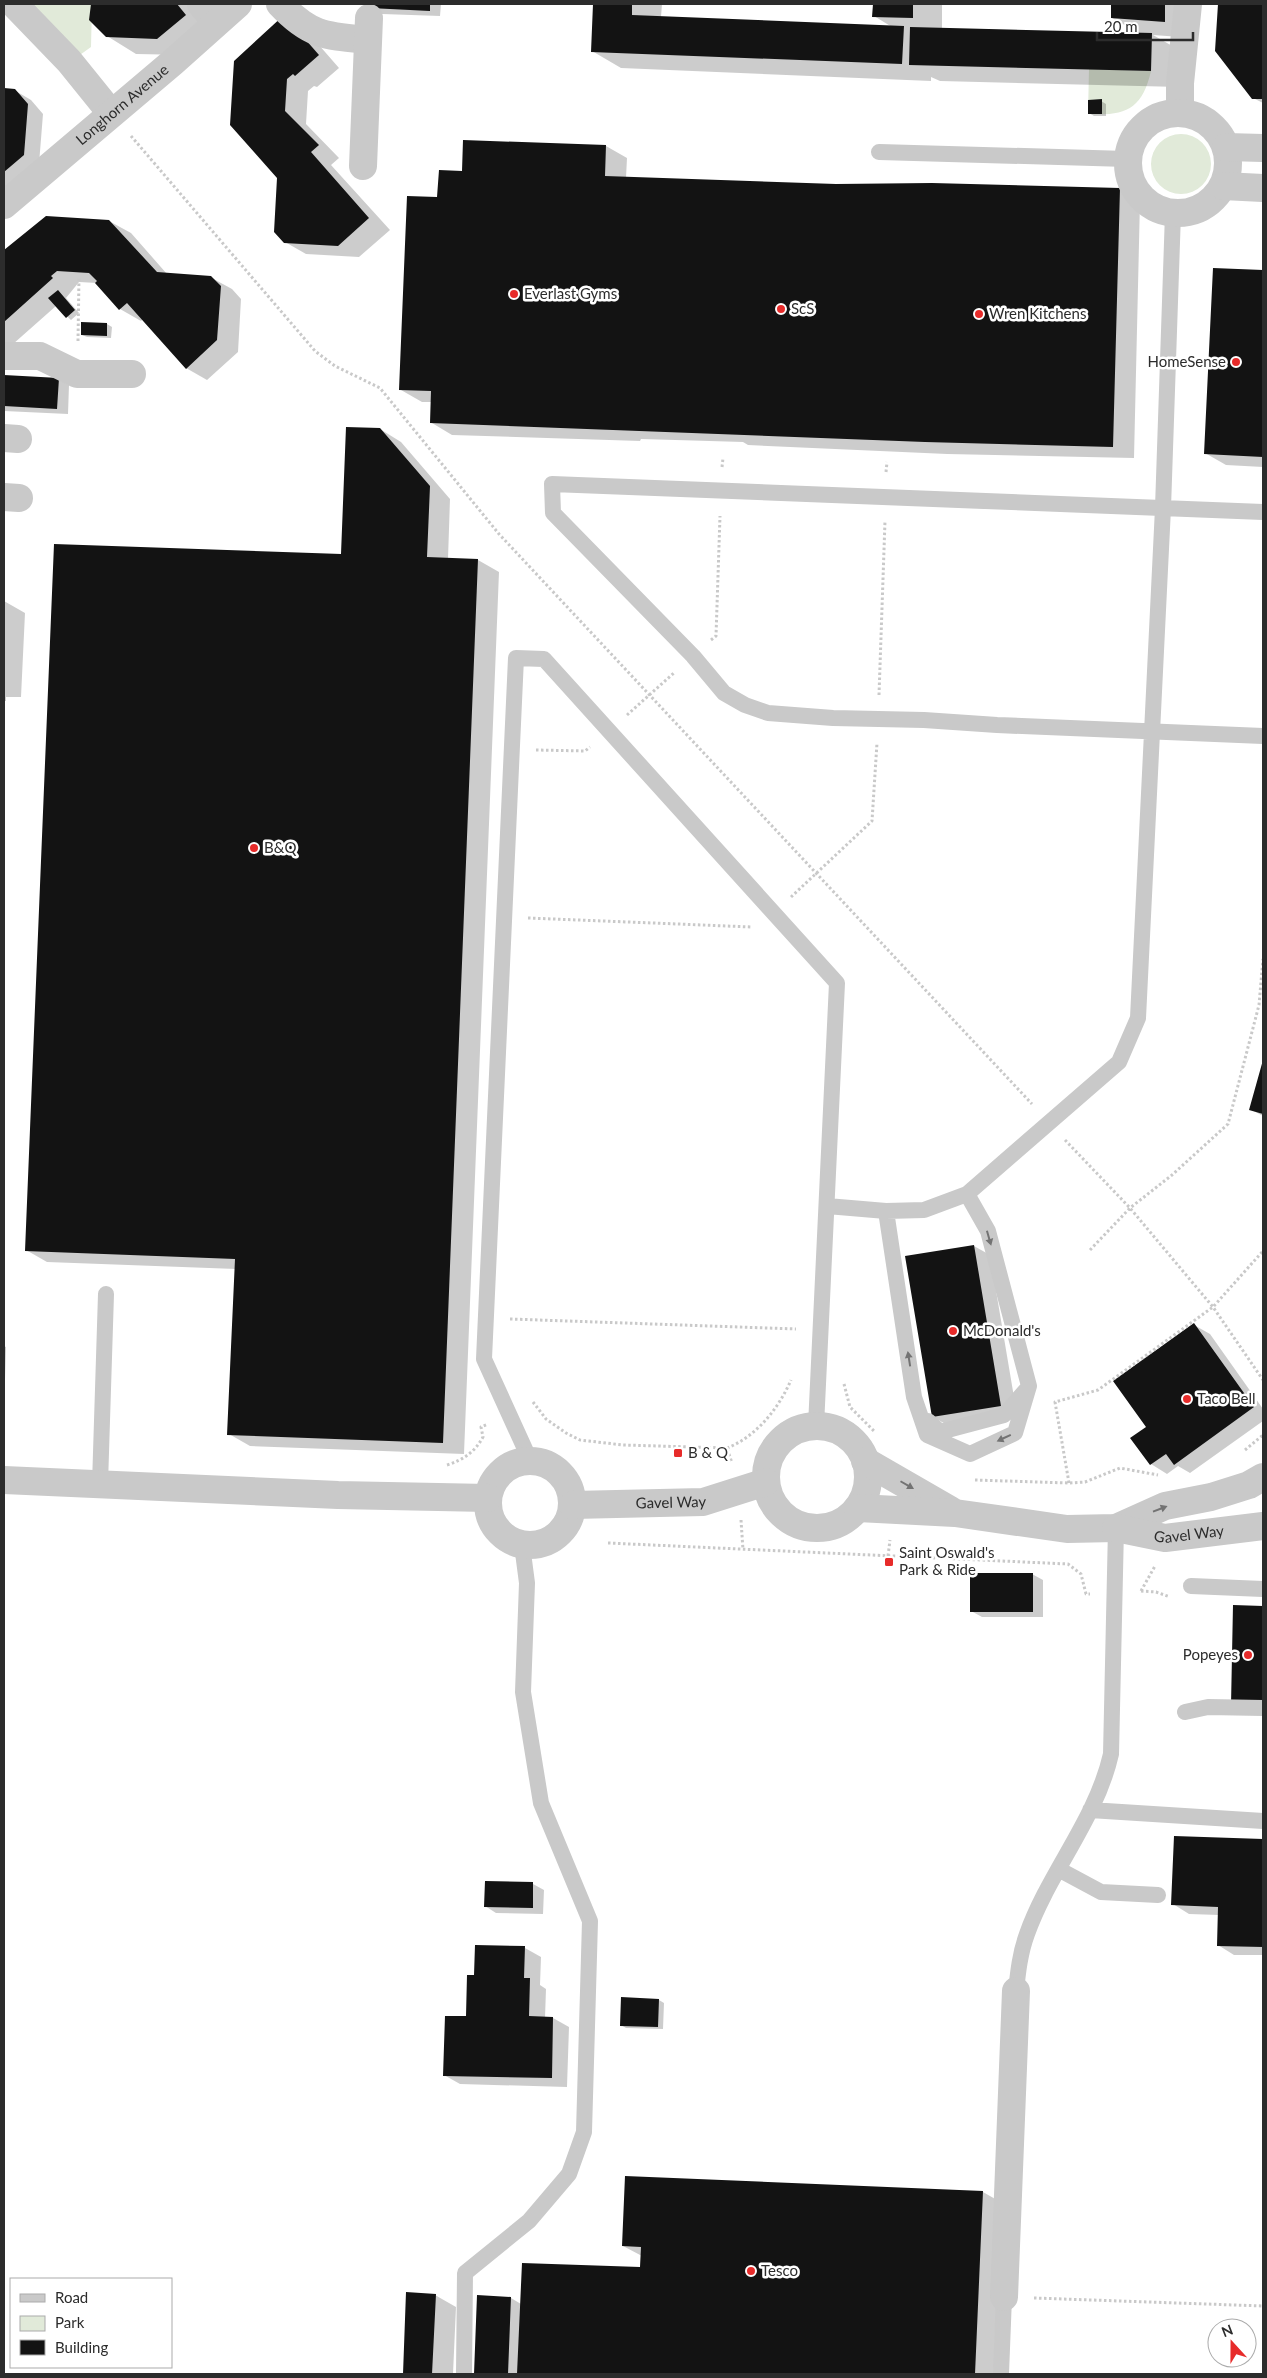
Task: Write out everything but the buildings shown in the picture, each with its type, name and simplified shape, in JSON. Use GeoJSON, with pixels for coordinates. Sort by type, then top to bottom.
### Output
{"type":"FeatureCollection","features":[{"type":"Feature","properties":{"kind":"street"},"geometry":{"type":"LineString","coordinates":[[14,4],[69,61],[111,113]]}},
{"type":"Feature","properties":{"kind":"street","name":"Longhorn Avenue"},"geometry":{"type":"LineString","coordinates":[[4,205],[111,113],[174,62],[209,13],[238,4]]}},
{"type":"Feature","properties":{"kind":"street"},"geometry":{"type":"LineString","coordinates":[[280,4],[297,21],[319,34],[368,29],[363,166]]}},
{"type":"Feature","properties":{"kind":"street"},"geometry":{"type":"LineString","coordinates":[[1180,112],[1180,83],[1188,4]]}},
{"type":"Feature","properties":{"kind":"street"},"geometry":{"type":"LineString","coordinates":[[1180,112],[1195,115],[1209,122],[1219,133],[1226,147],[1229,160],[1228,174],[1223,186],[1214,198],[1202,208],[1188,212],[1173,213],[1158,209],[1145,201],[1134,189],[1128,175],[1128,159],[1131,144],[1139,131],[1150,120],[1165,114],[1180,112]]}},
{"type":"Feature","properties":{"kind":"street"},"geometry":{"type":"LineString","coordinates":[[1226,147],[1263,148]]}},
{"type":"Feature","properties":{"kind":"street"},"geometry":{"type":"LineString","coordinates":[[1223,186],[1263,188]]}},
{"type":"Feature","properties":{"kind":"street"},"geometry":{"type":"LineString","coordinates":[[4,356],[40,356],[77,374],[132,374]]}},
{"type":"Feature","properties":{"kind":"street"},"geometry":{"type":"LineString","coordinates":[[816,1426],[834,1428],[851,1439],[862,1453],[868,1470],[866,1491],[858,1508],[845,1520],[828,1528],[815,1529],[797,1525],[782,1515],[771,1501],[766,1482],[766,1466],[773,1450],[785,1436],[801,1428],[816,1426]]}},
{"type":"Feature","properties":{"kind":"street"},"geometry":{"type":"LineString","coordinates":[[530,1460],[545,1462],[558,1470],[568,1481],[573,1495],[573,1504],[568,1524],[558,1536],[537,1546],[522,1545],[508,1539],[497,1530],[490,1516],[488,1498],[492,1483],[501,1471],[514,1463],[530,1460]]}},
{"type":"Feature","properties":{"kind":"street"},"geometry":{"type":"LineString","coordinates":[[865,1461],[955,1513]]}},
{"type":"Feature","properties":{"kind":"street"},"geometry":{"type":"LineString","coordinates":[[858,1508],[955,1513],[1067,1529],[1116,1528],[1165,1506],[1211,1497],[1249,1485],[1263,1477]]}},
{"type":"Feature","properties":{"kind":"street"},"geometry":{"type":"LineString","coordinates":[[4,1480],[338,1495],[488,1498]]}},
{"type":"Feature","properties":{"kind":"street","name":"Gavel Way"},"geometry":{"type":"LineString","coordinates":[[573,1504],[702,1502],[766,1482]]}},
{"type":"Feature","properties":{"kind":"street","name":"Gavel Way"},"geometry":{"type":"LineString","coordinates":[[1116,1528],[1165,1538],[1263,1526]]}},
{"type":"Feature","properties":{"kind":"street"},"geometry":{"type":"LineString","coordinates":[[1004,2297],[1016,1991]]}},
{"type":"Feature","properties":{"kind":"lane"},"geometry":{"type":"LineString","coordinates":[[879,152],[1128,159]]}},
{"type":"Feature","properties":{"kind":"lane"},"geometry":{"type":"LineString","coordinates":[[827,1206],[886,1211],[924,1210],[967,1194],[1010,1160],[1049,1122],[1119,1062],[1138,1018],[1163,508],[1173,213]]}},
{"type":"Feature","properties":{"kind":"lane"},"geometry":{"type":"LineString","coordinates":[[1263,512],[552,484],[553,513],[692,656],[724,693],[745,705],[768,713],[878,720],[924,720],[1263,736]]}},
{"type":"Feature","properties":{"kind":"lane"},"geometry":{"type":"LineString","coordinates":[[530,1460],[484,1359],[516,658],[544,659],[775,912],[837,983],[827,1206],[821,1280],[816,1426]]}},
{"type":"Feature","properties":{"kind":"lane"},"geometry":{"type":"LineString","coordinates":[[886,1211],[914,1397],[928,1435],[970,1454],[1015,1433],[1029,1386],[988,1231],[967,1194]]}},
{"type":"Feature","properties":{"kind":"lane"},"geometry":{"type":"LineString","coordinates":[[100,1484],[106,1294]]}},
{"type":"Feature","properties":{"kind":"lane"},"geometry":{"type":"LineString","coordinates":[[920,1414],[940,1432],[1004,1415],[1029,1386]]}},
{"type":"Feature","properties":{"kind":"lane"},"geometry":{"type":"LineString","coordinates":[[1016,1991],[1018,1964],[1026,1935],[1041,1901],[1078,1838],[1106,1775],[1111,1754],[1116,1528]]}},
{"type":"Feature","properties":{"kind":"lane"},"geometry":{"type":"LineString","coordinates":[[464,2374],[465,2273],[529,2221],[569,2174],[584,2132],[590,1921],[541,1803],[522,1692],[527,1583],[522,1545]]}},
{"type":"Feature","properties":{"kind":"lane"},"geometry":{"type":"LineString","coordinates":[[1191,1586],[1263,1589]]}},
{"type":"Feature","properties":{"kind":"lane"},"geometry":{"type":"LineString","coordinates":[[1184,1712],[1208,1708],[1263,1708]]}},
{"type":"Feature","properties":{"kind":"lane"},"geometry":{"type":"LineString","coordinates":[[1090,1810],[1263,1821]]}},
{"type":"Feature","properties":{"kind":"lane"},"geometry":{"type":"LineString","coordinates":[[1060,1870],[1100,1892],[1158,1894]]}},
{"type":"Feature","properties":{"kind":"lane"},"geometry":{"type":"LineString","coordinates":[[1001,2374],[1004,2297]]}},
{"type":"Feature","properties":{"kind":"path"},"geometry":{"type":"LineString","coordinates":[[111,113],[315,351],[335,366],[380,388],[499,534],[650,694],[697,747],[817,872],[876,940],[1130,1208],[1213,1307],[1263,1380]]}},
{"type":"Feature","properties":{"kind":"path"},"geometry":{"type":"LineString","coordinates":[[77,374],[79,276]]}},
{"type":"Feature","properties":{"kind":"path"},"geometry":{"type":"LineString","coordinates":[[505,918],[758,927],[872,821],[878,720],[886,462]]}},
{"type":"Feature","properties":{"kind":"path"},"geometry":{"type":"LineString","coordinates":[[1090,1250],[1130,1208],[1172,1175],[1228,1124],[1260,1005],[1263,959]]}},
{"type":"Feature","properties":{"kind":"path"},"geometry":{"type":"LineString","coordinates":[[1069,1484],[1055,1402],[1098,1390],[1213,1307],[1263,1251]]}},
{"type":"Feature","properties":{"kind":"path"},"geometry":{"type":"LineString","coordinates":[[486,1318],[798,1330],[798,1339]]}},
{"type":"Feature","properties":{"kind":"path"},"geometry":{"type":"LineString","coordinates":[[444,1466],[466,1457],[478,1447],[483,1437],[480,1427],[532,1401],[546,1419],[580,1440],[624,1446],[727,1448],[747,1439],[763,1422],[783,1398],[794,1374]]}},
{"type":"Feature","properties":{"kind":"path"},"geometry":{"type":"LineString","coordinates":[[727,1448],[739,1491],[743,1550]]}},
{"type":"Feature","properties":{"kind":"path"},"geometry":{"type":"LineString","coordinates":[[608,1543],[1068,1564],[1080,1574],[1086,1594],[1156,1592],[1175,1598]]}},
{"type":"Feature","properties":{"kind":"path"},"geometry":{"type":"LineString","coordinates":[[1141,1592],[1148,1576],[1157,1564]]}},
{"type":"Feature","properties":{"kind":"path"},"geometry":{"type":"LineString","coordinates":[[1004,2297],[1263,2306]]}},
{"type":"Feature","properties":{"kind":"green space"},"geometry":{"type":"Polygon","coordinates":[[[27,4],[92,4],[91,47],[77,57],[27,4]]]}},
{"type":"Feature","properties":{"kind":"green space"},"geometry":{"type":"Polygon","coordinates":[[[1089,69],[1151,71],[1143,94],[1130,108],[1112,114],[1088,114],[1089,69]]]}},
{"type":"Feature","properties":{"kind":"green space"},"geometry":{"type":"Polygon","coordinates":[[[1181,134],[1198,139],[1206,147],[1211,164],[1206,181],[1198,189],[1181,194],[1164,189],[1156,181],[1151,164],[1156,147],[1164,139],[1181,134]]]}},
{"type":"Feature","properties":{"kind":"place","name":"Everlast Gyms"},"geometry":{"type":"Point","coordinates":[514,294]}},
{"type":"Feature","properties":{"kind":"place","name":"ScS"},"geometry":{"type":"Point","coordinates":[781,309]}},
{"type":"Feature","properties":{"kind":"place","name":"Wren Kitchens"},"geometry":{"type":"Point","coordinates":[979,314]}},
{"type":"Feature","properties":{"kind":"place","name":"HomeSense"},"geometry":{"type":"Point","coordinates":[1236,362]}},
{"type":"Feature","properties":{"kind":"place","name":"B&Q"},"geometry":{"type":"Point","coordinates":[254,848]}},
{"type":"Feature","properties":{"kind":"place","name":"McDonald's"},"geometry":{"type":"Point","coordinates":[953,1331]}},
{"type":"Feature","properties":{"kind":"place","name":"Taco Bell"},"geometry":{"type":"Point","coordinates":[1187,1399]}},
{"type":"Feature","properties":{"kind":"place","name":"B & Q"},"geometry":{"type":"Point","coordinates":[678,1453]}},
{"type":"Feature","properties":{"kind":"place","name":"Saint Oswald's Park & Ride"},"geometry":{"type":"Point","coordinates":[889,1562]}},
{"type":"Feature","properties":{"kind":"place","name":"Popeyes"},"geometry":{"type":"Point","coordinates":[1248,1655]}},
{"type":"Feature","properties":{"kind":"place","name":"Tesco"},"geometry":{"type":"Point","coordinates":[751,2271]}}]}
